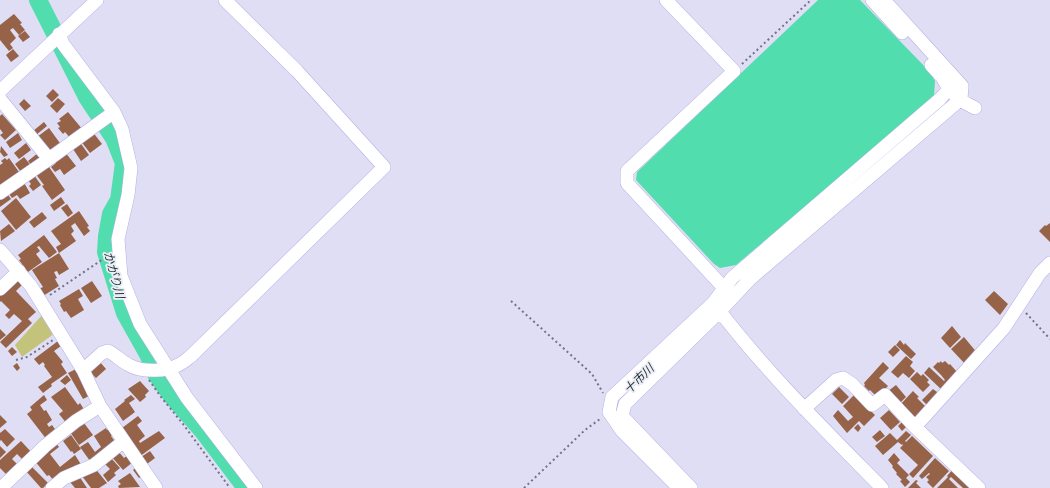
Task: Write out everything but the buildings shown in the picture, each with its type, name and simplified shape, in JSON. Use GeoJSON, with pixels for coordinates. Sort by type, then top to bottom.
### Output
{"type":"FeatureCollection","features":[{"type":"Feature","properties":{"kind":"street"},"geometry":{"type":"LineString","coordinates":[[0,91],[59,34],[97,0]]}},
{"type":"Feature","properties":{"kind":"street"},"geometry":{"type":"LineString","coordinates":[[83,370],[102,353],[108,351],[116,355],[130,366],[143,370],[168,369],[178,366],[191,356],[384,167],[298,71],[225,0]]}},
{"type":"Feature","properties":{"kind":"street"},"geometry":{"type":"LineString","coordinates":[[666,0],[734,71],[627,171],[627,183],[724,288]]}},
{"type":"Feature","properties":{"kind":"street"},"geometry":{"type":"LineString","coordinates":[[872,0],[942,77],[948,89],[960,100],[975,108]]}},
{"type":"Feature","properties":{"kind":"street"},"geometry":{"type":"LineString","coordinates":[[679,488],[622,431],[610,408],[612,397],[962,99],[962,86],[884,0]]}},
{"type":"Feature","properties":{"kind":"street"},"geometry":{"type":"LineString","coordinates":[[59,34],[63,44],[114,112],[122,129],[131,168],[128,195],[118,239],[122,276],[140,324],[187,398],[256,488]]}},
{"type":"Feature","properties":{"kind":"street"},"geometry":{"type":"LineString","coordinates":[[691,488],[622,416],[624,404],[716,307],[724,288],[732,278],[940,99],[948,89]]}},
{"type":"Feature","properties":{"kind":"street"},"geometry":{"type":"LineString","coordinates":[[0,99],[50,159]]}},
{"type":"Feature","properties":{"kind":"street"},"geometry":{"type":"LineString","coordinates":[[0,193],[50,159],[114,112]]}},
{"type":"Feature","properties":{"kind":"street"},"geometry":{"type":"LineString","coordinates":[[0,250],[31,286],[83,370],[100,406],[156,488]]}},
{"type":"Feature","properties":{"kind":"street"},"geometry":{"type":"LineString","coordinates":[[915,427],[1004,328],[1040,273],[1050,263]]}},
{"type":"Feature","properties":{"kind":"street"},"geometry":{"type":"LineString","coordinates":[[0,289],[19,271]]}},
{"type":"Feature","properties":{"kind":"street"},"geometry":{"type":"LineString","coordinates":[[716,307],[728,323],[804,409],[882,488]]}},
{"type":"Feature","properties":{"kind":"street"},"geometry":{"type":"LineString","coordinates":[[804,409],[836,380],[843,378],[852,384],[872,405],[885,395],[915,427],[979,488]]}},
{"type":"Feature","properties":{"kind":"street"},"geometry":{"type":"LineString","coordinates":[[5,484],[46,445],[76,421],[100,406]]}},
{"type":"Feature","properties":{"kind":"street"},"geometry":{"type":"LineString","coordinates":[[52,488],[64,478],[94,465],[124,441]]}},
{"type":"Feature","properties":{"kind":"path"},"geometry":{"type":"LineString","coordinates":[[734,71],[811,0]]}},
{"type":"Feature","properties":{"kind":"path"},"geometry":{"type":"LineString","coordinates":[[41,302],[104,259]]}},
{"type":"Feature","properties":{"kind":"path"},"geometry":{"type":"LineString","coordinates":[[511,301],[592,374],[610,408],[524,488]]}},
{"type":"Feature","properties":{"kind":"path"},"geometry":{"type":"LineString","coordinates":[[1019,306],[1050,339]]}},
{"type":"Feature","properties":{"kind":"path"},"geometry":{"type":"LineString","coordinates":[[16,360],[26,357],[60,334]]}},
{"type":"Feature","properties":{"kind":"path"},"geometry":{"type":"LineString","coordinates":[[143,370],[161,397],[183,424],[230,488]]}},
{"type":"Feature","properties":{"kind":"shaded area"},"geometry":{"type":"Polygon","coordinates":[[[818,0],[860,0],[930,72],[935,81],[934,97],[736,265],[720,268],[714,264],[636,180],[637,172],[818,0]]]}},
{"type":"Feature","properties":{"kind":"shaded area"},"geometry":{"type":"Polygon","coordinates":[[[43,314],[54,333],[22,357],[15,345],[43,314]]]}},
{"type":"Feature","properties":{"kind":"waterway","name":"かがり川"},"geometry":{"type":"LineString","coordinates":[[38,0],[87,97],[114,138],[124,163],[119,200],[111,214],[106,252],[125,313],[148,354],[156,374],[172,396],[203,431],[246,488]]}},
{"type":"Feature","properties":{"kind":"water label","name":"十市川"},"geometry":{"type":"Point","coordinates":[639,379]}}]}
